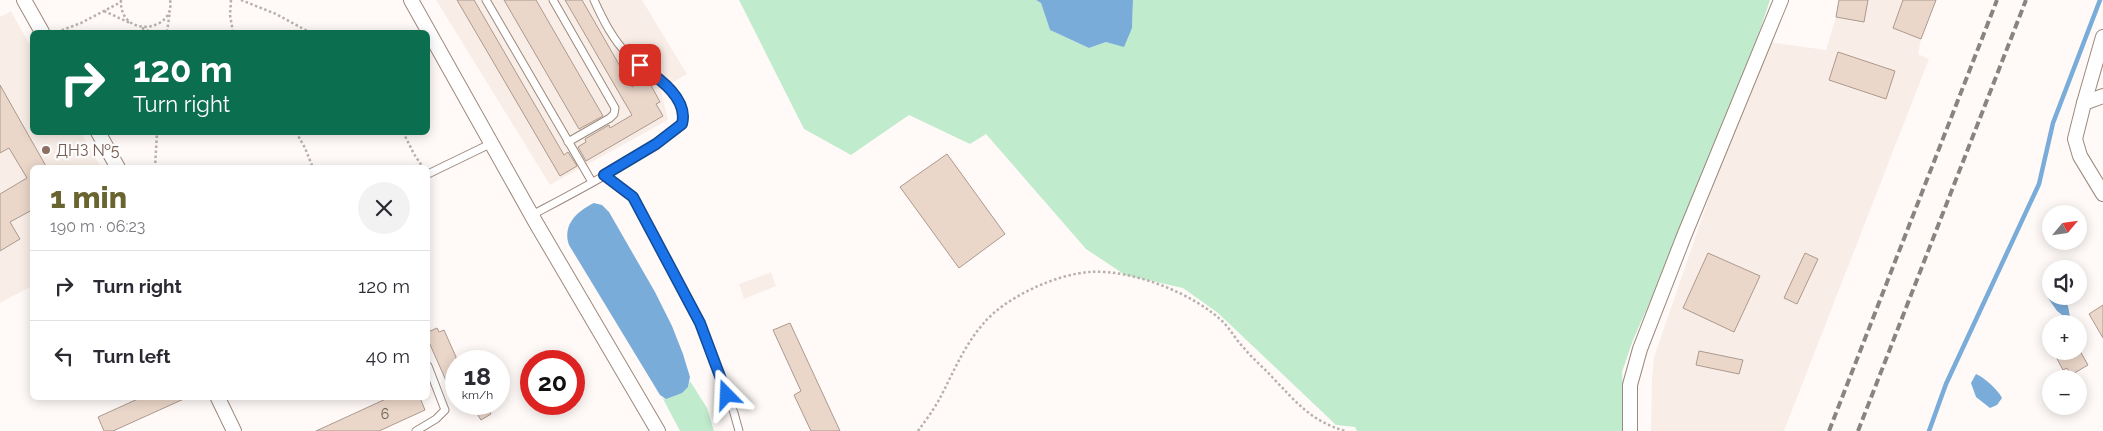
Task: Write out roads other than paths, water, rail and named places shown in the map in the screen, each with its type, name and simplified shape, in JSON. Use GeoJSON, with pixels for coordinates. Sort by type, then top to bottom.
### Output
{"type":"FeatureCollection","features":[{"type":"Feature","properties":{"kind":"street"},"geometry":{"type":"LineString","coordinates":[[24,0],[41,30]]}},
{"type":"Feature","properties":{"kind":"street"},"geometry":{"type":"LineString","coordinates":[[411,0],[428,30]]}},
{"type":"Feature","properties":{"kind":"street"},"geometry":{"type":"LineString","coordinates":[[1630,431],[1630,385],[1640,349],[1781,0]]}},
{"type":"Feature","properties":{"kind":"street"},"geometry":{"type":"LineString","coordinates":[[430,34],[532,215],[658,431]]}},
{"type":"Feature","properties":{"kind":"street"},"geometry":{"type":"LineString","coordinates":[[2103,37],[2075,139],[2080,156],[2103,194]]}},
{"type":"Feature","properties":{"kind":"street"},"geometry":{"type":"LineString","coordinates":[[2084,103],[2103,96]]}},
{"type":"Feature","properties":{"kind":"street"},"geometry":{"type":"LineString","coordinates":[[100,135],[116,165]]}},
{"type":"Feature","properties":{"kind":"street"},"geometry":{"type":"LineString","coordinates":[[219,400],[234,431]]}},
{"type":"Feature","properties":{"kind":"lane"},"geometry":{"type":"LineString","coordinates":[[486,0],[592,182]]}},
{"type":"Feature","properties":{"kind":"lane"},"geometry":{"type":"LineString","coordinates":[[553,0],[615,108],[614,114],[610,118],[568,142]]}},
{"type":"Feature","properties":{"kind":"lane"},"geometry":{"type":"LineString","coordinates":[[532,215],[604,175],[671,133],[682,124],[683,118],[680,106],[672,92],[661,80],[629,56],[609,30],[594,0]]}},
{"type":"Feature","properties":{"kind":"lane"},"geometry":{"type":"LineString","coordinates":[[430,173],[492,143]]}},
{"type":"Feature","properties":{"kind":"lane"},"geometry":{"type":"LineString","coordinates":[[604,175],[633,197],[695,315],[734,413],[738,431]]}},
{"type":"Feature","properties":{"kind":"lane"},"geometry":{"type":"LineString","coordinates":[[416,431],[436,419],[445,410],[430,371]]}},
{"type":"Feature","properties":{"kind":"water"},"geometry":{"type":"Polygon","coordinates":[[[1036,0],[1133,0],[1132,28],[1124,47],[1106,42],[1089,48],[1050,30],[1041,3],[1036,0]]]}},
{"type":"Feature","properties":{"kind":"water"},"geometry":{"type":"Polygon","coordinates":[[[594,203],[602,205],[609,212],[655,292],[672,326],[690,377],[688,387],[682,393],[666,399],[660,395],[569,245],[567,238],[569,225],[582,210],[594,203]]]}},
{"type":"Feature","properties":{"kind":"water"},"geometry":{"type":"Polygon","coordinates":[[[2053,305],[2067,305],[2070,315],[2062,315],[2053,305]]]}},
{"type":"Feature","properties":{"kind":"water"},"geometry":{"type":"Polygon","coordinates":[[[1976,374],[1987,381],[2000,395],[2002,398],[1997,405],[1990,408],[1976,397],[1971,383],[1976,374]]]}},
{"type":"Feature","properties":{"kind":"waterway"},"geometry":{"type":"LineString","coordinates":[[1929,431],[1946,384],[2039,184],[2053,123],[2100,0]]}},
{"type":"Feature","properties":{"kind":"railway"},"geometry":{"type":"LineString","coordinates":[[1829,431],[1997,0]]}},
{"type":"Feature","properties":{"kind":"railway"},"geometry":{"type":"LineString","coordinates":[[1858,431],[2026,0]]}},
{"type":"Feature","properties":{"kind":"place","name":"ДНЗ №5"},"geometry":{"type":"Point","coordinates":[46,150]}}]}
